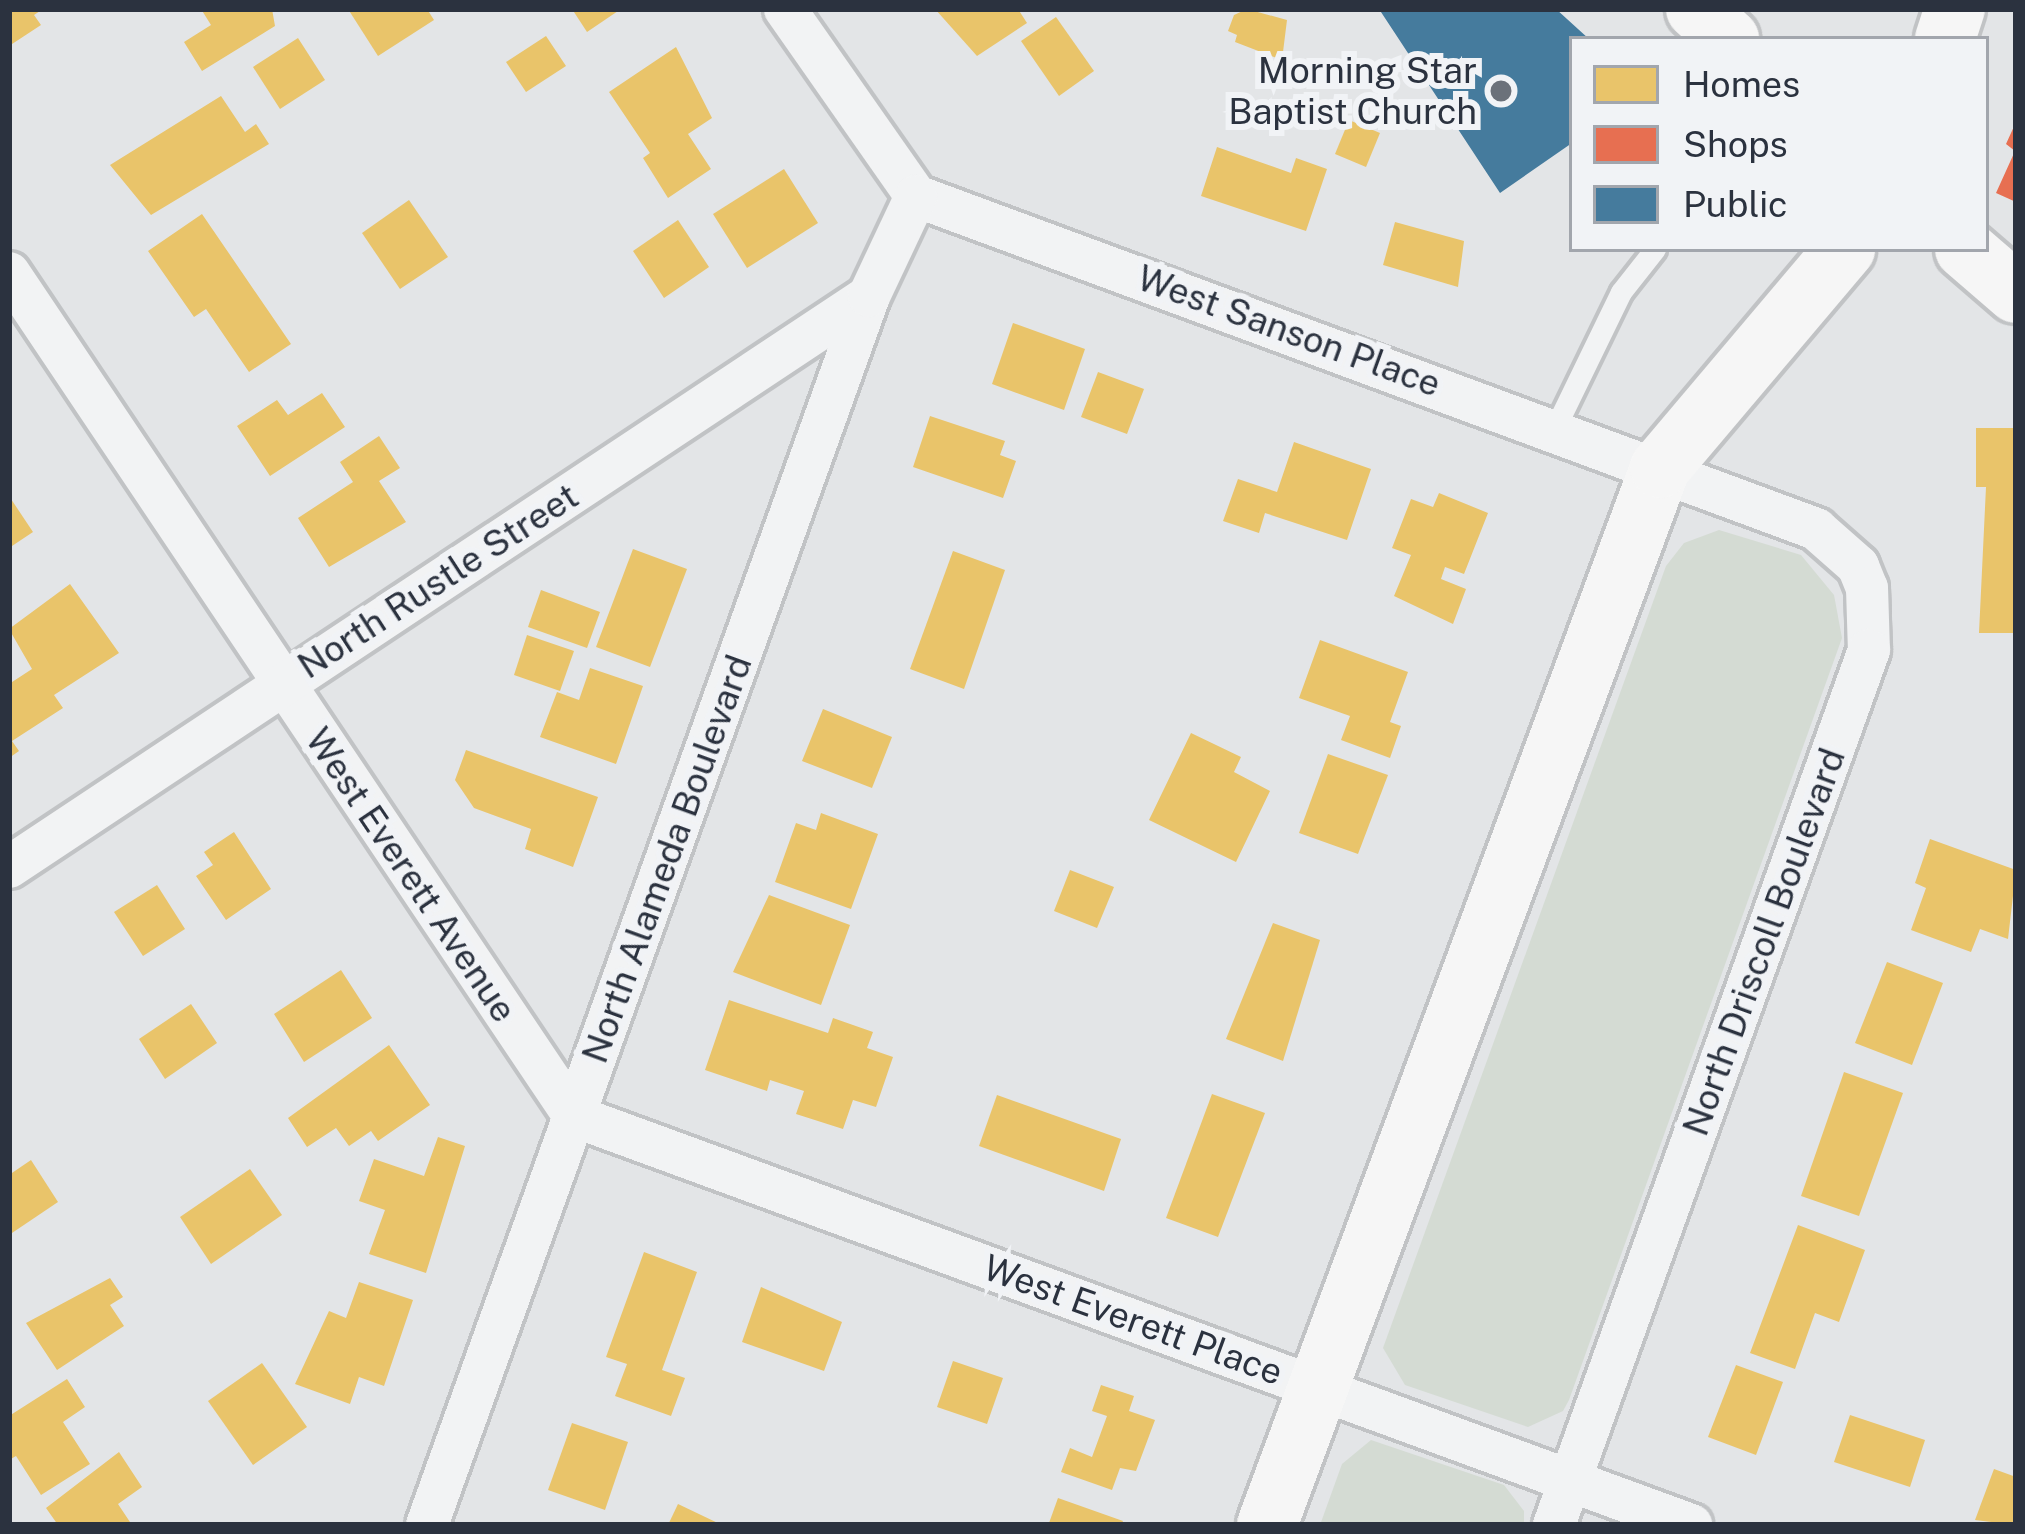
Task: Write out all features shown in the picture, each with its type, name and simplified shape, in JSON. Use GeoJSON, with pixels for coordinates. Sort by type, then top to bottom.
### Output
{"type":"FeatureCollection","features":[{"type":"Feature","properties":{"kind":"main road"},"geometry":{"type":"LineString","coordinates":[[1267,1525],[1660,468],[1842,252]]}},
{"type":"Feature","properties":{"kind":"main road"},"geometry":{"type":"LineString","coordinates":[[1968,252],[2016,293]]}},
{"type":"Feature","properties":{"kind":"street"},"geometry":{"type":"LineString","coordinates":[[785,9],[916,196]]}},
{"type":"Feature","properties":{"kind":"street","name":"North Alameda Boulevard"},"geometry":{"type":"LineString","coordinates":[[427,1525],[869,296],[916,196]]}},
{"type":"Feature","properties":{"kind":"street","name":"West Sanson Place"},"geometry":{"type":"LineString","coordinates":[[916,196],[1660,468]]}},
{"type":"Feature","properties":{"kind":"street","name":"West Everett Avenue"},"geometry":{"type":"LineString","coordinates":[[9,273],[574,1117]]}},
{"type":"Feature","properties":{"kind":"street","name":"North Rustle Street"},"geometry":{"type":"LineString","coordinates":[[9,867],[869,296]]}},
{"type":"Feature","properties":{"kind":"street","name":"North Driscoll Boulevard"},"geometry":{"type":"LineString","coordinates":[[1554,1525],[1869,650],[1867,588],[1841,547],[1816,529],[1660,468]]}},
{"type":"Feature","properties":{"kind":"street","name":"West Everett Place"},"geometry":{"type":"LineString","coordinates":[[574,1117],[1691,1525]]}},
{"type":"Feature","properties":{"kind":"lane"},"geometry":{"type":"LineString","coordinates":[[1555,428],[1622,292],[1653,252]]}},
{"type":"Feature","properties":{"kind":"shaded area"},"geometry":{"type":"Polygon","coordinates":[[[1719,530],[1801,555],[1834,595],[1842,638],[1569,1400],[1563,1411],[1528,1427],[1405,1385],[1383,1348],[1666,566],[1684,543],[1719,530]]]}},
{"type":"Feature","properties":{"kind":"shaded area"},"geometry":{"type":"Polygon","coordinates":[[[1371,1440],[1504,1485],[1524,1511],[1524,1525],[1320,1525],[1342,1464],[1371,1440]]]}},
{"type":"Feature","properties":{"kind":"building: Homes"},"geometry":{"type":"Polygon","coordinates":[[[9,9],[43,9],[34,15],[41,25],[9,46],[9,9]]]}},
{"type":"Feature","properties":{"kind":"building: Homes"},"geometry":{"type":"Polygon","coordinates":[[[201,9],[272,9],[275,26],[202,71],[184,42],[211,25],[201,9]]]}},
{"type":"Feature","properties":{"kind":"building: Homes"},"geometry":{"type":"Polygon","coordinates":[[[348,9],[427,9],[434,20],[378,56],[348,9]]]}},
{"type":"Feature","properties":{"kind":"building: Homes"},"geometry":{"type":"Polygon","coordinates":[[[572,9],[621,9],[587,32],[572,9]]]}},
{"type":"Feature","properties":{"kind":"building: Homes"},"geometry":{"type":"Polygon","coordinates":[[[935,9],[1018,9],[1027,23],[977,56],[935,9]]]}},
{"type":"Feature","properties":{"kind":"building: Homes"},"geometry":{"type":"Polygon","coordinates":[[[1247,9],[1287,20],[1282,60],[1235,42],[1237,35],[1228,31],[1234,15],[1247,9]]]}},
{"type":"Feature","properties":{"kind":"building: Homes"},"geometry":{"type":"Polygon","coordinates":[[[1056,17],[1094,71],[1059,96],[1021,41],[1056,17]]]}},
{"type":"Feature","properties":{"kind":"building: Homes"},"geometry":{"type":"Polygon","coordinates":[[[546,36],[566,66],[526,92],[506,62],[546,36]]]}},
{"type":"Feature","properties":{"kind":"building: Homes"},"geometry":{"type":"Polygon","coordinates":[[[298,38],[325,80],[280,109],[253,67],[298,38]]]}},
{"type":"Feature","properties":{"kind":"building: Homes"},"geometry":{"type":"Polygon","coordinates":[[[676,47],[712,118],[688,134],[711,169],[668,198],[643,158],[650,153],[609,92],[676,47]]]}},
{"type":"Feature","properties":{"kind":"building: Homes"},"geometry":{"type":"Polygon","coordinates":[[[221,96],[245,132],[256,124],[269,144],[151,215],[110,165],[221,96]]]}},
{"type":"Feature","properties":{"kind":"building: Homes"},"geometry":{"type":"Polygon","coordinates":[[[1349,120],[1380,133],[1366,167],[1335,154],[1349,120]]]}},
{"type":"Feature","properties":{"kind":"building: Homes"},"geometry":{"type":"Polygon","coordinates":[[[1217,147],[1291,173],[1296,158],[1327,169],[1306,231],[1201,196],[1217,147]]]}},
{"type":"Feature","properties":{"kind":"building: Homes"},"geometry":{"type":"Polygon","coordinates":[[[784,169],[818,223],[747,268],[713,214],[784,169]]]}},
{"type":"Feature","properties":{"kind":"building: Homes"},"geometry":{"type":"Polygon","coordinates":[[[409,200],[448,257],[400,289],[362,233],[409,200]]]}},
{"type":"Feature","properties":{"kind":"building: Homes"},"geometry":{"type":"Polygon","coordinates":[[[202,214],[291,344],[249,372],[206,309],[194,317],[148,251],[202,214]]]}},
{"type":"Feature","properties":{"kind":"building: Homes"},"geometry":{"type":"Polygon","coordinates":[[[678,220],[709,267],[664,298],[633,251],[678,220]]]}},
{"type":"Feature","properties":{"kind":"building: Homes"},"geometry":{"type":"Polygon","coordinates":[[[1395,222],[1464,241],[1458,287],[1383,265],[1395,222]]]}},
{"type":"Feature","properties":{"kind":"building: Homes"},"geometry":{"type":"Polygon","coordinates":[[[1013,323],[1085,349],[1064,410],[992,384],[1013,323]]]}},
{"type":"Feature","properties":{"kind":"building: Homes"},"geometry":{"type":"Polygon","coordinates":[[[1098,372],[1144,389],[1127,434],[1081,417],[1098,372]]]}},
{"type":"Feature","properties":{"kind":"building: Homes"},"geometry":{"type":"Polygon","coordinates":[[[322,393],[345,427],[270,476],[237,426],[277,400],[288,415],[322,393]]]}},
{"type":"Feature","properties":{"kind":"building: Homes"},"geometry":{"type":"Polygon","coordinates":[[[930,416],[1005,441],[1000,455],[1016,461],[1003,498],[913,467],[930,416]]]}},
{"type":"Feature","properties":{"kind":"building: Homes"},"geometry":{"type":"Polygon","coordinates":[[[1976,428],[2016,428],[2016,633],[1979,633],[1986,487],[1976,487],[1976,428]]]}},
{"type":"Feature","properties":{"kind":"building: Homes"},"geometry":{"type":"Polygon","coordinates":[[[379,436],[400,468],[379,481],[406,522],[329,567],[298,518],[353,482],[340,462],[379,436]]]}},
{"type":"Feature","properties":{"kind":"building: Homes"},"geometry":{"type":"Polygon","coordinates":[[[1294,442],[1371,469],[1347,540],[1265,513],[1259,533],[1223,521],[1238,479],[1277,492],[1294,442]]]}},
{"type":"Feature","properties":{"kind":"building: Homes"},"geometry":{"type":"Polygon","coordinates":[[[1439,493],[1488,513],[1464,574],[1445,567],[1441,579],[1466,589],[1453,624],[1394,596],[1411,555],[1392,548],[1411,499],[1433,507],[1439,493]]]}},
{"type":"Feature","properties":{"kind":"building: Homes"},"geometry":{"type":"Polygon","coordinates":[[[9,496],[33,532],[9,548],[9,496]]]}},
{"type":"Feature","properties":{"kind":"building: Homes"},"geometry":{"type":"Polygon","coordinates":[[[633,549],[687,569],[650,667],[596,647],[633,549]]]}},
{"type":"Feature","properties":{"kind":"building: Homes"},"geometry":{"type":"Polygon","coordinates":[[[953,551],[1005,570],[964,689],[910,669],[953,551]]]}},
{"type":"Feature","properties":{"kind":"building: Homes"},"geometry":{"type":"Polygon","coordinates":[[[70,584],[119,653],[54,695],[63,708],[12,741],[19,751],[9,758],[9,684],[32,669],[9,629],[70,584]]]}},
{"type":"Feature","properties":{"kind":"building: Homes"},"geometry":{"type":"Polygon","coordinates":[[[541,590],[600,612],[587,648],[528,627],[541,590]]]}},
{"type":"Feature","properties":{"kind":"building: Homes"},"geometry":{"type":"Polygon","coordinates":[[[527,635],[574,651],[560,691],[514,675],[527,635]]]}},
{"type":"Feature","properties":{"kind":"building: Homes"},"geometry":{"type":"Polygon","coordinates":[[[1320,640],[1408,672],[1390,722],[1401,726],[1390,758],[1341,740],[1350,716],[1299,698],[1320,640]]]}},
{"type":"Feature","properties":{"kind":"building: Homes"},"geometry":{"type":"Polygon","coordinates":[[[590,668],[643,686],[616,764],[540,737],[557,692],[579,700],[590,668]]]}},
{"type":"Feature","properties":{"kind":"building: Homes"},"geometry":{"type":"Polygon","coordinates":[[[823,709],[892,737],[872,788],[802,761],[823,709]]]}},
{"type":"Feature","properties":{"kind":"building: Homes"},"geometry":{"type":"Polygon","coordinates":[[[1191,733],[1241,757],[1234,772],[1270,791],[1236,862],[1149,820],[1191,733]]]}},
{"type":"Feature","properties":{"kind":"building: Homes"},"geometry":{"type":"Polygon","coordinates":[[[466,750],[598,797],[573,867],[525,849],[531,829],[474,808],[455,780],[466,750]]]}},
{"type":"Feature","properties":{"kind":"building: Homes"},"geometry":{"type":"Polygon","coordinates":[[[1328,754],[1388,775],[1358,854],[1299,833],[1328,754]]]}},
{"type":"Feature","properties":{"kind":"building: Homes"},"geometry":{"type":"Polygon","coordinates":[[[821,813],[878,834],[851,909],[775,882],[796,823],[816,830],[821,813]]]}},
{"type":"Feature","properties":{"kind":"building: Homes"},"geometry":{"type":"Polygon","coordinates":[[[234,832],[271,889],[226,920],[196,876],[213,865],[204,852],[234,832]]]}},
{"type":"Feature","properties":{"kind":"building: Homes"},"geometry":{"type":"Polygon","coordinates":[[[1930,839],[2016,870],[2008,939],[1980,929],[1971,952],[1911,930],[1926,888],[1915,883],[1930,839]]]}},
{"type":"Feature","properties":{"kind":"building: Homes"},"geometry":{"type":"Polygon","coordinates":[[[1070,870],[1114,887],[1097,928],[1054,911],[1070,870]]]}},
{"type":"Feature","properties":{"kind":"building: Homes"},"geometry":{"type":"Polygon","coordinates":[[[157,885],[185,929],[143,956],[114,912],[157,885]]]}},
{"type":"Feature","properties":{"kind":"building: Homes"},"geometry":{"type":"Polygon","coordinates":[[[769,895],[850,925],[821,1005],[733,972],[769,895]]]}},
{"type":"Feature","properties":{"kind":"building: Homes"},"geometry":{"type":"Polygon","coordinates":[[[1273,923],[1320,940],[1283,1061],[1226,1039],[1273,923]]]}},
{"type":"Feature","properties":{"kind":"building: Homes"},"geometry":{"type":"Polygon","coordinates":[[[1887,962],[1943,983],[1912,1065],[1855,1043],[1887,962]]]}},
{"type":"Feature","properties":{"kind":"building: Homes"},"geometry":{"type":"Polygon","coordinates":[[[341,970],[372,1018],[304,1062],[274,1014],[341,970]]]}},
{"type":"Feature","properties":{"kind":"building: Homes"},"geometry":{"type":"Polygon","coordinates":[[[729,1000],[828,1033],[833,1018],[873,1032],[867,1048],[893,1057],[876,1107],[853,1100],[843,1129],[796,1114],[804,1091],[770,1080],[767,1091],[705,1070],[729,1000]]]}},
{"type":"Feature","properties":{"kind":"building: Homes"},"geometry":{"type":"Polygon","coordinates":[[[191,1004],[217,1043],[165,1079],[139,1039],[191,1004]]]}},
{"type":"Feature","properties":{"kind":"building: Homes"},"geometry":{"type":"Polygon","coordinates":[[[389,1045],[430,1105],[378,1141],[371,1131],[349,1146],[336,1128],[307,1147],[288,1118],[389,1045]]]}},
{"type":"Feature","properties":{"kind":"building: Homes"},"geometry":{"type":"Polygon","coordinates":[[[1844,1072],[1903,1093],[1859,1216],[1801,1196],[1844,1072]]]}},
{"type":"Feature","properties":{"kind":"building: Homes"},"geometry":{"type":"Polygon","coordinates":[[[1212,1094],[1265,1113],[1218,1237],[1166,1218],[1212,1094]]]}},
{"type":"Feature","properties":{"kind":"building: Homes"},"geometry":{"type":"Polygon","coordinates":[[[997,1095],[1121,1139],[1104,1191],[979,1146],[997,1095]]]}},
{"type":"Feature","properties":{"kind":"building: Homes"},"geometry":{"type":"Polygon","coordinates":[[[438,1137],[465,1146],[426,1273],[369,1254],[385,1210],[359,1201],[374,1159],[424,1176],[438,1137]]]}},
{"type":"Feature","properties":{"kind":"building: Homes"},"geometry":{"type":"Polygon","coordinates":[[[31,1160],[58,1202],[9,1235],[9,1175],[31,1160]]]}},
{"type":"Feature","properties":{"kind":"building: Homes"},"geometry":{"type":"Polygon","coordinates":[[[250,1169],[282,1215],[211,1264],[180,1217],[250,1169]]]}},
{"type":"Feature","properties":{"kind":"building: Homes"},"geometry":{"type":"Polygon","coordinates":[[[1798,1225],[1865,1250],[1839,1322],[1815,1313],[1795,1369],[1750,1353],[1798,1225]]]}},
{"type":"Feature","properties":{"kind":"building: Homes"},"geometry":{"type":"Polygon","coordinates":[[[644,1252],[697,1272],[662,1370],[685,1378],[671,1416],[615,1396],[627,1364],[606,1357],[644,1252]]]}},
{"type":"Feature","properties":{"kind":"building: Homes"},"geometry":{"type":"Polygon","coordinates":[[[110,1278],[123,1297],[110,1305],[124,1326],[57,1370],[26,1323],[110,1278]]]}},
{"type":"Feature","properties":{"kind":"building: Homes"},"geometry":{"type":"Polygon","coordinates":[[[359,1282],[413,1300],[384,1386],[359,1377],[350,1404],[295,1384],[329,1311],[346,1318],[359,1282]]]}},
{"type":"Feature","properties":{"kind":"building: Homes"},"geometry":{"type":"Polygon","coordinates":[[[761,1287],[842,1322],[824,1371],[742,1342],[761,1287]]]}},
{"type":"Feature","properties":{"kind":"building: Homes"},"geometry":{"type":"Polygon","coordinates":[[[953,1361],[1003,1378],[987,1424],[937,1407],[953,1361]]]}},
{"type":"Feature","properties":{"kind":"building: Homes"},"geometry":{"type":"Polygon","coordinates":[[[262,1363],[307,1427],[253,1465],[208,1401],[262,1363]]]}},
{"type":"Feature","properties":{"kind":"building: Homes"},"geometry":{"type":"Polygon","coordinates":[[[1736,1365],[1783,1382],[1756,1455],[1708,1437],[1736,1365]]]}},
{"type":"Feature","properties":{"kind":"building: Homes"},"geometry":{"type":"Polygon","coordinates":[[[67,1379],[85,1407],[63,1422],[90,1464],[41,1495],[16,1456],[9,1460],[9,1416],[67,1379]]]}},
{"type":"Feature","properties":{"kind":"building: Homes"},"geometry":{"type":"Polygon","coordinates":[[[1101,1385],[1134,1396],[1129,1411],[1155,1420],[1136,1471],[1120,1468],[1112,1490],[1061,1472],[1070,1448],[1092,1457],[1107,1416],[1092,1411],[1101,1385]]]}},
{"type":"Feature","properties":{"kind":"building: Homes"},"geometry":{"type":"Polygon","coordinates":[[[1850,1415],[1925,1440],[1910,1487],[1834,1462],[1850,1415]]]}},
{"type":"Feature","properties":{"kind":"building: Homes"},"geometry":{"type":"Polygon","coordinates":[[[572,1423],[628,1442],[605,1510],[548,1490],[572,1423]]]}},
{"type":"Feature","properties":{"kind":"building: Homes"},"geometry":{"type":"Polygon","coordinates":[[[119,1452],[142,1487],[118,1504],[132,1525],[58,1525],[46,1508],[119,1452]]]}},
{"type":"Feature","properties":{"kind":"building: Homes"},"geometry":{"type":"Polygon","coordinates":[[[1994,1469],[2016,1477],[2016,1525],[1975,1520],[1994,1469]]]}},
{"type":"Feature","properties":{"kind":"building: Homes"},"geometry":{"type":"Polygon","coordinates":[[[1058,1498],[1123,1521],[1121,1525],[1049,1523],[1058,1498]]]}},
{"type":"Feature","properties":{"kind":"building: Homes"},"geometry":{"type":"Polygon","coordinates":[[[678,1504],[722,1525],[668,1525],[678,1504]]]}},
{"type":"Feature","properties":{"kind":"building: Shops"},"geometry":{"type":"Polygon","coordinates":[[[2016,122],[2016,202],[1996,193],[2015,151],[2006,144],[2016,122]]]}},
{"type":"Feature","properties":{"kind":"building: Public","name":"Morning Star Baptist Church"},"geometry":{"type":"Polygon","coordinates":[[[1379,9],[1556,9],[1586,36],[1569,36],[1569,145],[1500,193],[1379,9]]]}},
{"type":"Feature","properties":{"kind":"place","name":"Morning Star Baptist Church"},"geometry":{"type":"Point","coordinates":[1501,91]}}]}
